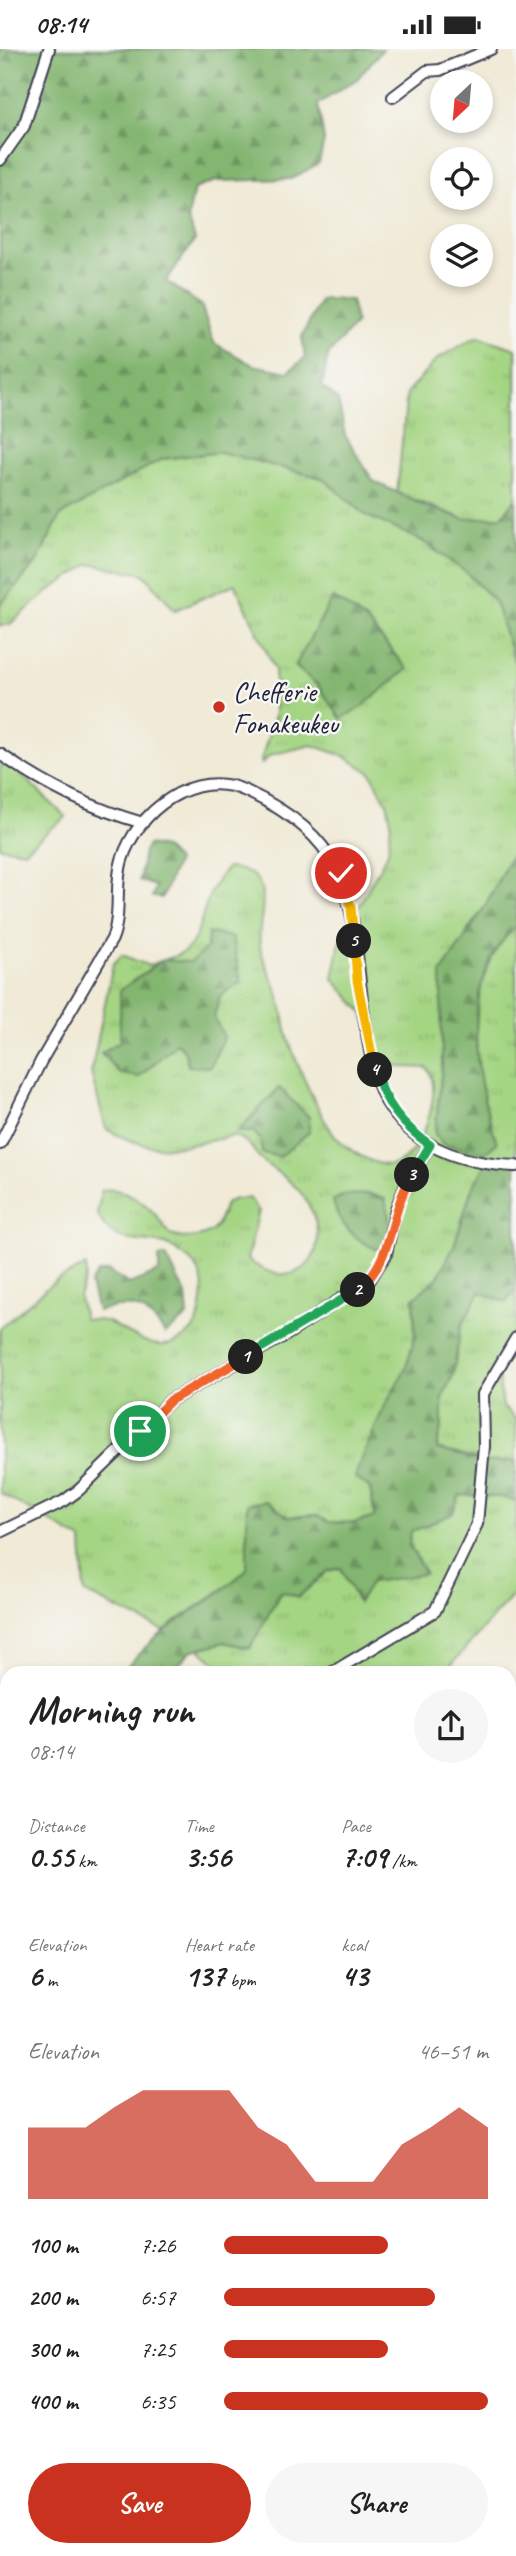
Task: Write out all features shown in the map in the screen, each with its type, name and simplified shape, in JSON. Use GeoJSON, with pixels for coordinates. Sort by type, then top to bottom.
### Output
{"type":"FeatureCollection","features":[{"type":"Feature","properties":{"kind":"street"},"geometry":{"type":"LineString","coordinates":[[0,160],[24,126],[49,49]]}},
{"type":"Feature","properties":{"kind":"street"},"geometry":{"type":"LineString","coordinates":[[393,97],[427,71],[440,70],[491,49]]}},
{"type":"Feature","properties":{"kind":"street"},"geometry":{"type":"LineString","coordinates":[[0,754],[43,783],[83,803],[143,823]]}},
{"type":"Feature","properties":{"kind":"street"},"geometry":{"type":"LineString","coordinates":[[0,1144],[41,1061],[112,939],[121,863],[143,823],[177,794],[206,785],[228,785],[283,811],[316,837],[345,884],[351,907],[357,980],[370,1052],[381,1092],[399,1120],[430,1145],[448,1155],[475,1163],[516,1166]]}},
{"type":"Feature","properties":{"kind":"street"},"geometry":{"type":"LineString","coordinates":[[0,1532],[64,1501],[79,1490],[171,1400],[284,1336],[369,1281],[386,1254],[396,1209],[405,1187],[430,1145]]}},
{"type":"Feature","properties":{"kind":"street"},"geometry":{"type":"LineString","coordinates":[[343,1666],[435,1611],[477,1524],[484,1446],[483,1394],[516,1338]]}},
{"type":"Feature","properties":{"kind":"green space"},"geometry":{"type":"Polygon","coordinates":[[[0,49],[383,49],[357,79],[318,104],[324,140],[319,163],[291,179],[216,181],[194,189],[188,217],[195,240],[166,281],[201,305],[214,343],[253,365],[288,372],[305,358],[302,336],[321,299],[351,300],[356,323],[328,355],[322,387],[338,400],[345,435],[373,481],[427,507],[464,519],[501,517],[516,499],[516,666],[495,602],[467,573],[421,540],[367,516],[322,478],[221,452],[162,459],[60,516],[37,562],[0,605],[0,49]]]}},
{"type":"Feature","properties":{"kind":"green space"},"geometry":{"type":"Polygon","coordinates":[[[477,336],[516,349],[516,499],[501,517],[464,519],[397,493],[407,393],[436,360],[477,336]]]}},
{"type":"Feature","properties":{"kind":"green space"},"geometry":{"type":"Polygon","coordinates":[[[221,452],[322,478],[367,516],[421,540],[467,573],[495,602],[516,666],[516,846],[484,908],[468,930],[442,1066],[435,1134],[497,1143],[482,1089],[476,1030],[478,1001],[485,973],[498,948],[516,926],[516,1160],[488,1161],[471,1191],[454,1246],[438,1278],[414,1298],[415,1336],[406,1368],[384,1407],[356,1478],[370,1488],[375,1517],[354,1523],[328,1522],[316,1515],[288,1517],[266,1501],[247,1504],[247,1569],[164,1631],[85,1593],[82,1540],[0,1493],[0,1328],[55,1281],[86,1266],[86,1276],[79,1297],[84,1319],[107,1322],[139,1339],[159,1345],[178,1341],[195,1326],[203,1290],[196,1268],[191,1261],[167,1245],[125,1239],[110,1232],[97,1213],[102,1190],[133,1196],[150,1209],[169,1234],[182,1238],[196,1237],[213,1230],[227,1203],[234,1199],[249,1198],[259,1211],[247,1259],[267,1271],[284,1274],[299,1271],[310,1262],[316,1249],[317,1232],[312,1213],[301,1193],[242,1139],[234,1136],[183,1146],[155,1147],[140,1144],[106,1129],[91,1073],[113,964],[122,955],[149,966],[182,953],[196,935],[218,879],[227,868],[245,871],[256,879],[262,891],[260,946],[278,994],[292,1048],[314,1099],[335,1136],[361,1156],[383,1165],[402,1161],[412,1151],[427,1123],[433,1091],[432,1078],[427,1068],[401,1067],[382,1061],[362,1011],[333,979],[340,941],[388,852],[391,821],[387,803],[371,773],[344,756],[312,745],[270,755],[262,764],[275,715],[275,669],[235,584],[175,610],[144,574],[90,564],[49,591],[10,624],[0,626],[0,605],[37,562],[60,516],[162,459],[221,452]]]}},
{"type":"Feature","properties":{"kind":"green space"},"geometry":{"type":"Polygon","coordinates":[[[333,597],[366,620],[407,669],[364,705],[341,719],[318,686],[295,666],[333,597]]]}},
{"type":"Feature","properties":{"kind":"green space"},"geometry":{"type":"Polygon","coordinates":[[[0,755],[66,817],[24,851],[0,847],[0,755]]]}},
{"type":"Feature","properties":{"kind":"green space"},"geometry":{"type":"Polygon","coordinates":[[[148,845],[164,848],[177,861],[162,898],[152,897],[156,886],[139,881],[144,851],[148,845]]]}},
{"type":"Feature","properties":{"kind":"green space"},"geometry":{"type":"Polygon","coordinates":[[[516,846],[516,926],[498,948],[485,973],[478,1001],[476,1030],[482,1089],[497,1143],[485,1153],[443,1144],[435,1134],[442,1066],[441,973],[484,908],[516,846]]]}},
{"type":"Feature","properties":{"kind":"green space"},"geometry":{"type":"Polygon","coordinates":[[[208,933],[232,937],[241,982],[220,996],[214,1017],[224,1037],[210,1067],[188,1066],[185,1051],[177,1043],[139,1077],[120,1074],[101,1053],[120,1041],[120,990],[163,960],[191,962],[207,948],[208,933]]]}},
{"type":"Feature","properties":{"kind":"green space"},"geometry":{"type":"Polygon","coordinates":[[[279,1088],[309,1117],[309,1132],[280,1157],[262,1153],[260,1139],[254,1132],[237,1132],[279,1088]]]}},
{"type":"Feature","properties":{"kind":"green space"},"geometry":{"type":"Polygon","coordinates":[[[488,1160],[516,1160],[516,1290],[506,1302],[480,1292],[461,1326],[453,1375],[442,1398],[442,1424],[437,1449],[486,1462],[516,1461],[516,1501],[500,1497],[460,1495],[452,1514],[411,1532],[409,1544],[425,1574],[371,1582],[358,1603],[341,1568],[328,1571],[298,1597],[281,1591],[250,1648],[224,1642],[190,1651],[178,1666],[129,1666],[150,1643],[247,1569],[247,1504],[266,1501],[288,1517],[316,1515],[328,1522],[354,1523],[375,1517],[370,1488],[355,1478],[384,1407],[406,1368],[415,1336],[414,1298],[438,1277],[454,1246],[471,1191],[488,1160]]]}},
{"type":"Feature","properties":{"kind":"green space"},"geometry":{"type":"Polygon","coordinates":[[[370,1194],[385,1199],[391,1231],[380,1251],[364,1243],[344,1225],[333,1200],[345,1195],[370,1194]]]}},
{"type":"Feature","properties":{"kind":"green space"},"geometry":{"type":"Polygon","coordinates":[[[166,1256],[186,1295],[188,1316],[165,1334],[150,1316],[136,1308],[119,1307],[97,1311],[90,1284],[98,1273],[108,1271],[129,1284],[159,1272],[159,1257],[166,1256]]]}},
{"type":"Feature","properties":{"kind":"green space"},"geometry":{"type":"Polygon","coordinates":[[[516,1290],[516,1357],[496,1364],[503,1407],[516,1419],[516,1461],[486,1462],[436,1449],[442,1424],[442,1397],[453,1375],[461,1326],[480,1292],[506,1302],[516,1290]]]}},
{"type":"Feature","properties":{"kind":"green space"},"geometry":{"type":"Polygon","coordinates":[[[460,1495],[500,1497],[516,1501],[516,1591],[450,1666],[220,1666],[199,1649],[224,1642],[250,1648],[281,1591],[298,1597],[328,1571],[341,1567],[368,1579],[425,1573],[409,1544],[410,1532],[452,1514],[460,1495]]]}},
{"type":"Feature","properties":{"kind":"place","name":"Chefferie Fonakeukeu"},"geometry":{"type":"Point","coordinates":[219,707]}},
{"type":"Feature","properties":{"kind":"route"},"geometry":{"type":"LineString","coordinates":[[140,1431],[171,1400],[190,1387],[284,1336],[356,1292],[369,1281],[386,1254],[396,1209],[405,1187],[430,1145],[399,1120],[381,1092],[370,1052],[357,980],[351,907],[341,873]]}}]}
